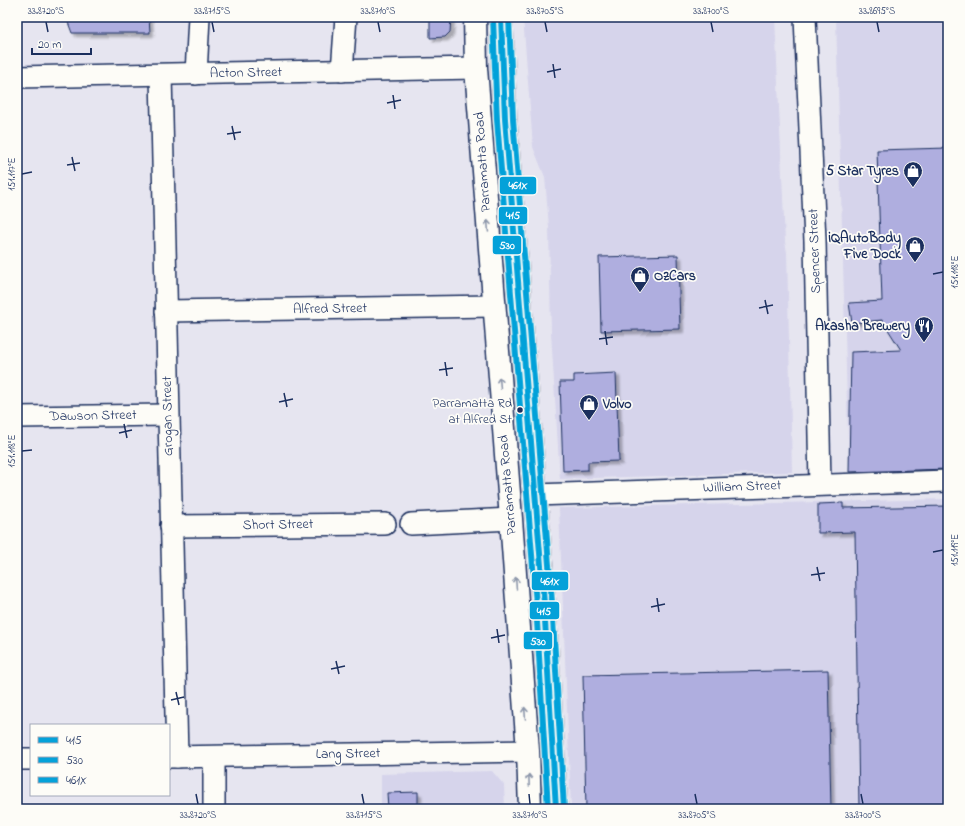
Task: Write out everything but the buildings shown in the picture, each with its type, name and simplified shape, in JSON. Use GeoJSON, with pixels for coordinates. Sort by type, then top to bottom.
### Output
{"type":"FeatureCollection","features":[{"type":"Feature","properties":{"kind":"highway","name":"Parramatta Road"},"geometry":{"type":"LineString","coordinates":[[475,17],[476,68],[528,752],[530,809]]}},
{"type":"Feature","properties":{"kind":"highway","name":"Parramatta Road"},"geometry":{"type":"LineString","coordinates":[[500,17],[506,135],[551,702],[556,809]]}},
{"type":"Feature","properties":{"kind":"street"},"geometry":{"type":"LineString","coordinates":[[196,74],[199,17]]}},
{"type":"Feature","properties":{"kind":"street"},"geometry":{"type":"LineString","coordinates":[[342,70],[346,17]]}},
{"type":"Feature","properties":{"kind":"street","name":"Spencer Street"},"geometry":{"type":"LineString","coordinates":[[805,17],[815,234],[820,484]]}},
{"type":"Feature","properties":{"kind":"street","name":"Acton Street"},"geometry":{"type":"LineString","coordinates":[[17,77],[476,68]]}},
{"type":"Feature","properties":{"kind":"street","name":"Grogan Street"},"geometry":{"type":"LineString","coordinates":[[161,75],[171,526],[173,757]]}},
{"type":"Feature","properties":{"kind":"street","name":"Alfred Street"},"geometry":{"type":"LineString","coordinates":[[166,311],[494,306]]}},
{"type":"Feature","properties":{"kind":"street","name":"Dawson Street"},"geometry":{"type":"LineString","coordinates":[[17,417],[168,415]]}},
{"type":"Feature","properties":{"kind":"street","name":"William Street"},"geometry":{"type":"LineString","coordinates":[[535,495],[820,484],[948,481]]}},
{"type":"Feature","properties":{"kind":"street"},"geometry":{"type":"LineString","coordinates":[[411,524],[511,519]]}},
{"type":"Feature","properties":{"kind":"street","name":"Short Street"},"geometry":{"type":"LineString","coordinates":[[171,526],[385,524]]}},
{"type":"Feature","properties":{"kind":"street","name":"Lang Street"},"geometry":{"type":"LineString","coordinates":[[173,757],[528,752]]}},
{"type":"Feature","properties":{"kind":"street"},"geometry":{"type":"LineString","coordinates":[[214,757],[214,809]]}},
{"type":"Feature","properties":{"kind":"street"},"geometry":{"type":"LineString","coordinates":[[17,759],[30,759]]}},
{"type":"Feature","properties":{"kind":"shaded area"},"geometry":{"type":"Polygon","coordinates":[[[523,17],[775,17],[785,242],[787,252],[792,472],[560,479],[551,333],[549,227],[545,177],[533,147],[523,17]]]}},
{"type":"Feature","properties":{"kind":"shaded area"},"geometry":{"type":"Polygon","coordinates":[[[836,17],[944,17],[948,147],[948,469],[849,473],[836,17]]]}},
{"type":"Feature","properties":{"kind":"shaded area"},"geometry":{"type":"Polygon","coordinates":[[[948,499],[948,809],[571,809],[559,508],[948,499]]]}},
{"type":"Feature","properties":{"kind":"shaded area"},"geometry":{"type":"Polygon","coordinates":[[[492,771],[504,785],[505,809],[381,809],[381,774],[492,771]]]}},
{"type":"Feature","properties":{"kind":"transit line","name":"530"},"geometry":{"type":"LineString","coordinates":[[493,17],[497,120],[536,604],[548,809]]}},
{"type":"Feature","properties":{"kind":"transit line","name":"415"},"geometry":{"type":"LineString","coordinates":[[501,17],[505,119],[544,603],[556,809]]}},
{"type":"Feature","properties":{"kind":"transit line","name":"461X"},"geometry":{"type":"LineString","coordinates":[[509,17],[513,119],[552,602],[564,809]]}},
{"type":"Feature","properties":{"kind":"place","name":"5 Star Tyres"},"geometry":{"type":"Point","coordinates":[913,188]}},
{"type":"Feature","properties":{"kind":"place","name":"iQAutoBody Five Dock"},"geometry":{"type":"Point","coordinates":[915,263]}},
{"type":"Feature","properties":{"kind":"place","name":"OzCars"},"geometry":{"type":"Point","coordinates":[640,293]}},
{"type":"Feature","properties":{"kind":"place","name":"Akasha Brewery"},"geometry":{"type":"Point","coordinates":[924,343]}},
{"type":"Feature","properties":{"kind":"place","name":"Parramatta Rd at Alfred St"},"geometry":{"type":"Point","coordinates":[520,410]}},
{"type":"Feature","properties":{"kind":"place","name":"Volvo"},"geometry":{"type":"Point","coordinates":[589,421]}}]}
